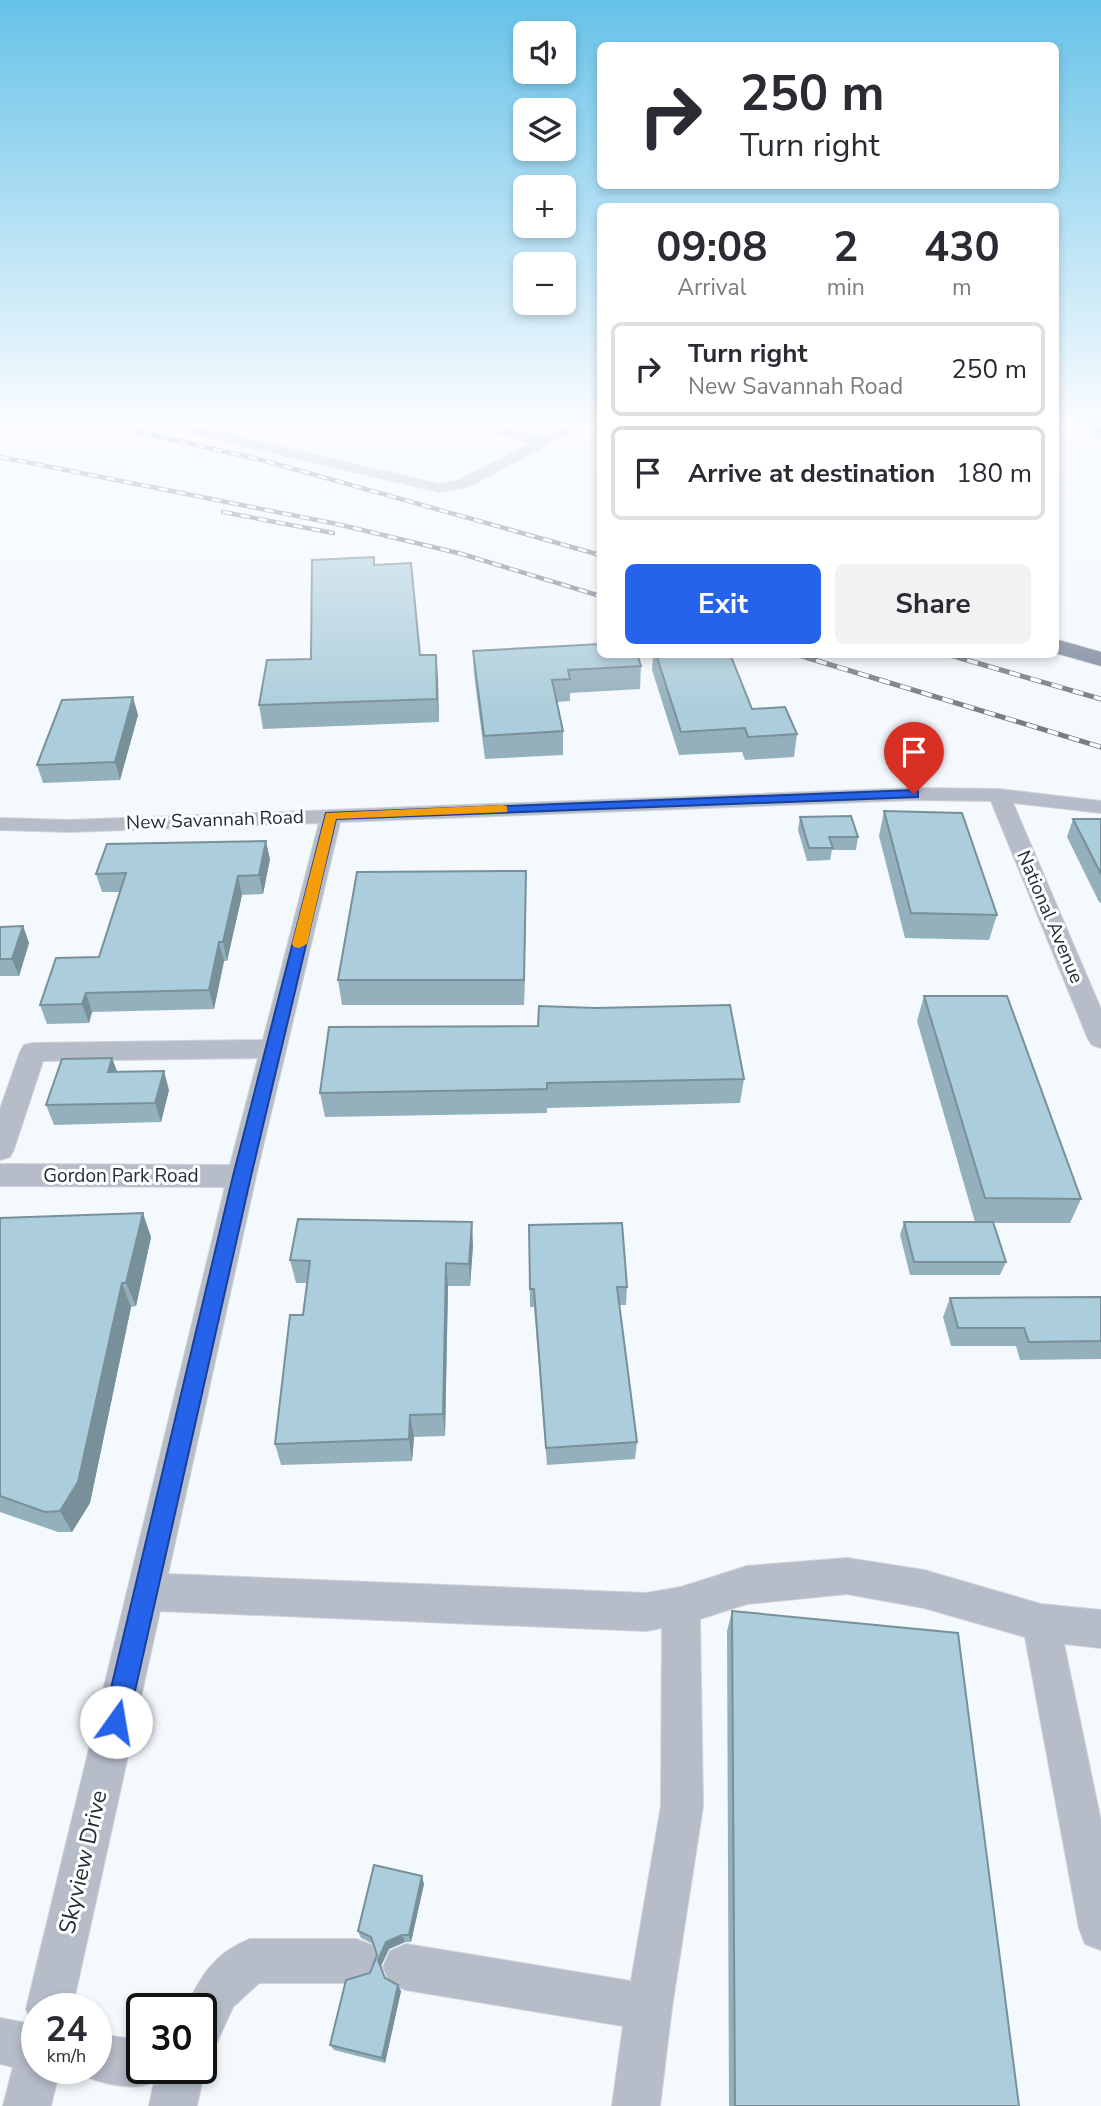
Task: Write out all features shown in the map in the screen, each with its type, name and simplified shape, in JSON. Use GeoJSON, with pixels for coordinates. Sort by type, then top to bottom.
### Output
{"type":"FeatureCollection","features":[{"type":"Feature","properties":{"kind":"main road"},"geometry":{"type":"LineString","coordinates":[[1059,647],[1101,659]]}},
{"type":"Feature","properties":{"kind":"street","name":"New Savannah Road"},"geometry":{"type":"LineString","coordinates":[[0,824],[70,826],[914,794],[999,795],[1101,807]]}},
{"type":"Feature","properties":{"kind":"street","name":"National Avenue"},"geometry":{"type":"LineString","coordinates":[[999,795],[1101,1039]]}},
{"type":"Feature","properties":{"kind":"street","name":"Skyview Drive"},"geometry":{"type":"LineString","coordinates":[[53,1993],[242,1176],[331,816]]}},
{"type":"Feature","properties":{"kind":"street"},"geometry":{"type":"LineString","coordinates":[[0,1149],[33,1052],[274,1049]]}},
{"type":"Feature","properties":{"kind":"street","name":"Gordon Park Road"},"geometry":{"type":"LineString","coordinates":[[0,1175],[242,1176]]}},
{"type":"Feature","properties":{"kind":"street"},"geometry":{"type":"LineString","coordinates":[[145,1591],[646,1612],[681,1606],[747,1585],[847,1576],[924,1589],[1041,1623],[1101,1629]]}},
{"type":"Feature","properties":{"kind":"street"},"geometry":{"type":"LineString","coordinates":[[636,2106],[649,2007],[682,1805],[681,1606]]}},
{"type":"Feature","properties":{"kind":"street"},"geometry":{"type":"LineString","coordinates":[[1041,1623],[1101,1928]]}},
{"type":"Feature","properties":{"kind":"street"},"geometry":{"type":"LineString","coordinates":[[216,1993],[250,1961],[356,1961]]}},
{"type":"Feature","properties":{"kind":"street"},"geometry":{"type":"LineString","coordinates":[[406,1967],[649,2007]]}},
{"type":"Feature","properties":{"kind":"street"},"geometry":{"type":"LineString","coordinates":[[0,2041],[21,2045]]}},
{"type":"Feature","properties":{"kind":"street"},"geometry":{"type":"LineString","coordinates":[[27,2106],[32,2084]]}},
{"type":"Feature","properties":{"kind":"building"},"geometry":{"type":"Polygon","coordinates":[[[374,557],[374,565],[411,563],[420,655],[436,655],[437,699],[259,705],[267,660],[311,659],[312,560],[374,557]]]}},
{"type":"Feature","properties":{"kind":"building"},"geometry":{"type":"Polygon","coordinates":[[[597,644],[597,658],[638,658],[641,666],[568,670],[570,679],[552,680],[563,731],[484,736],[473,651],[597,644]]]}},
{"type":"Feature","properties":{"kind":"building"},"geometry":{"type":"Polygon","coordinates":[[[657,658],[732,658],[752,709],[785,707],[797,734],[748,737],[745,728],[681,732],[657,658]]]}},
{"type":"Feature","properties":{"kind":"building"},"geometry":{"type":"Polygon","coordinates":[[[133,697],[115,762],[37,765],[62,700],[133,697]]]}},
{"type":"Feature","properties":{"kind":"building"},"geometry":{"type":"Polygon","coordinates":[[[884,811],[962,813],[997,915],[911,913],[884,811]]]}},
{"type":"Feature","properties":{"kind":"building"},"geometry":{"type":"Polygon","coordinates":[[[851,816],[858,837],[829,837],[833,848],[809,848],[800,817],[851,816]]]}},
{"type":"Feature","properties":{"kind":"building"},"geometry":{"type":"Polygon","coordinates":[[[1073,819],[1101,819],[1101,874],[1073,819]]]}},
{"type":"Feature","properties":{"kind":"building"},"geometry":{"type":"Polygon","coordinates":[[[266,841],[259,875],[238,876],[223,942],[219,942],[209,990],[86,993],[82,1004],[40,1005],[56,958],[99,957],[126,873],[96,874],[107,844],[266,841]]]}},
{"type":"Feature","properties":{"kind":"building"},"geometry":{"type":"Polygon","coordinates":[[[526,871],[524,980],[338,980],[357,872],[526,871]]]}},
{"type":"Feature","properties":{"kind":"building"},"geometry":{"type":"Polygon","coordinates":[[[23,926],[12,959],[0,959],[0,927],[23,926]]]}},
{"type":"Feature","properties":{"kind":"building"},"geometry":{"type":"Polygon","coordinates":[[[924,996],[1007,996],[1081,1199],[985,1198],[924,996]]]}},
{"type":"Feature","properties":{"kind":"building"},"geometry":{"type":"Polygon","coordinates":[[[730,1005],[744,1079],[547,1083],[547,1089],[320,1093],[329,1027],[538,1026],[539,1006],[596,1008],[730,1005]]]}},
{"type":"Feature","properties":{"kind":"building"},"geometry":{"type":"Polygon","coordinates":[[[112,1058],[108,1072],[164,1071],[155,1103],[46,1105],[62,1059],[112,1058]]]}},
{"type":"Feature","properties":{"kind":"building"},"geometry":{"type":"Polygon","coordinates":[[[143,1213],[126,1283],[122,1283],[78,1482],[60,1511],[45,1512],[0,1496],[0,1218],[143,1213]]]}},
{"type":"Feature","properties":{"kind":"building"},"geometry":{"type":"Polygon","coordinates":[[[298,1219],[472,1222],[469,1264],[446,1263],[443,1414],[410,1415],[409,1439],[275,1444],[290,1315],[303,1315],[310,1261],[290,1260],[298,1219]]]}},
{"type":"Feature","properties":{"kind":"building"},"geometry":{"type":"Polygon","coordinates":[[[904,1222],[993,1222],[1006,1262],[914,1262],[904,1222]]]}},
{"type":"Feature","properties":{"kind":"building"},"geometry":{"type":"Polygon","coordinates":[[[622,1223],[627,1287],[617,1287],[637,1442],[546,1448],[534,1289],[530,1289],[529,1225],[622,1223]]]}},
{"type":"Feature","properties":{"kind":"building"},"geometry":{"type":"Polygon","coordinates":[[[1101,1297],[1101,1341],[1029,1342],[1024,1328],[958,1328],[950,1298],[1101,1297]]]}},
{"type":"Feature","properties":{"kind":"building"},"geometry":{"type":"Polygon","coordinates":[[[732,1611],[958,1633],[1019,2106],[735,2106],[732,1611]]]}},
{"type":"Feature","properties":{"kind":"building"},"geometry":{"type":"Polygon","coordinates":[[[374,1865],[422,1876],[409,1935],[386,1942],[378,1960],[385,1978],[398,1985],[382,2058],[330,2045],[346,1980],[370,1973],[377,1955],[371,1937],[358,1931],[374,1865]]]}},
{"type":"Feature","properties":{"kind":"railway"},"geometry":{"type":"LineString","coordinates":[[240,515],[333,533]]}},
{"type":"Feature","properties":{"kind":"railway"},"geometry":{"type":"LineString","coordinates":[[293,515],[462,554],[597,595]]}},
{"type":"Feature","properties":{"kind":"railway"},"geometry":{"type":"LineString","coordinates":[[459,515],[597,554]]}},
{"type":"Feature","properties":{"kind":"railway"},"geometry":{"type":"LineString","coordinates":[[808,658],[1101,747]]}},
{"type":"Feature","properties":{"kind":"railway"},"geometry":{"type":"LineString","coordinates":[[960,658],[1101,699]]}},
{"type":"Feature","properties":{"kind":"slow traffic"},"geometry":{"type":"LineString","coordinates":[[299,944],[331,816],[502,809]]}},
{"type":"Feature","properties":{"kind":"route"},"geometry":{"type":"LineString","coordinates":[[116,1722],[242,1176],[331,816],[914,794]]}}]}
